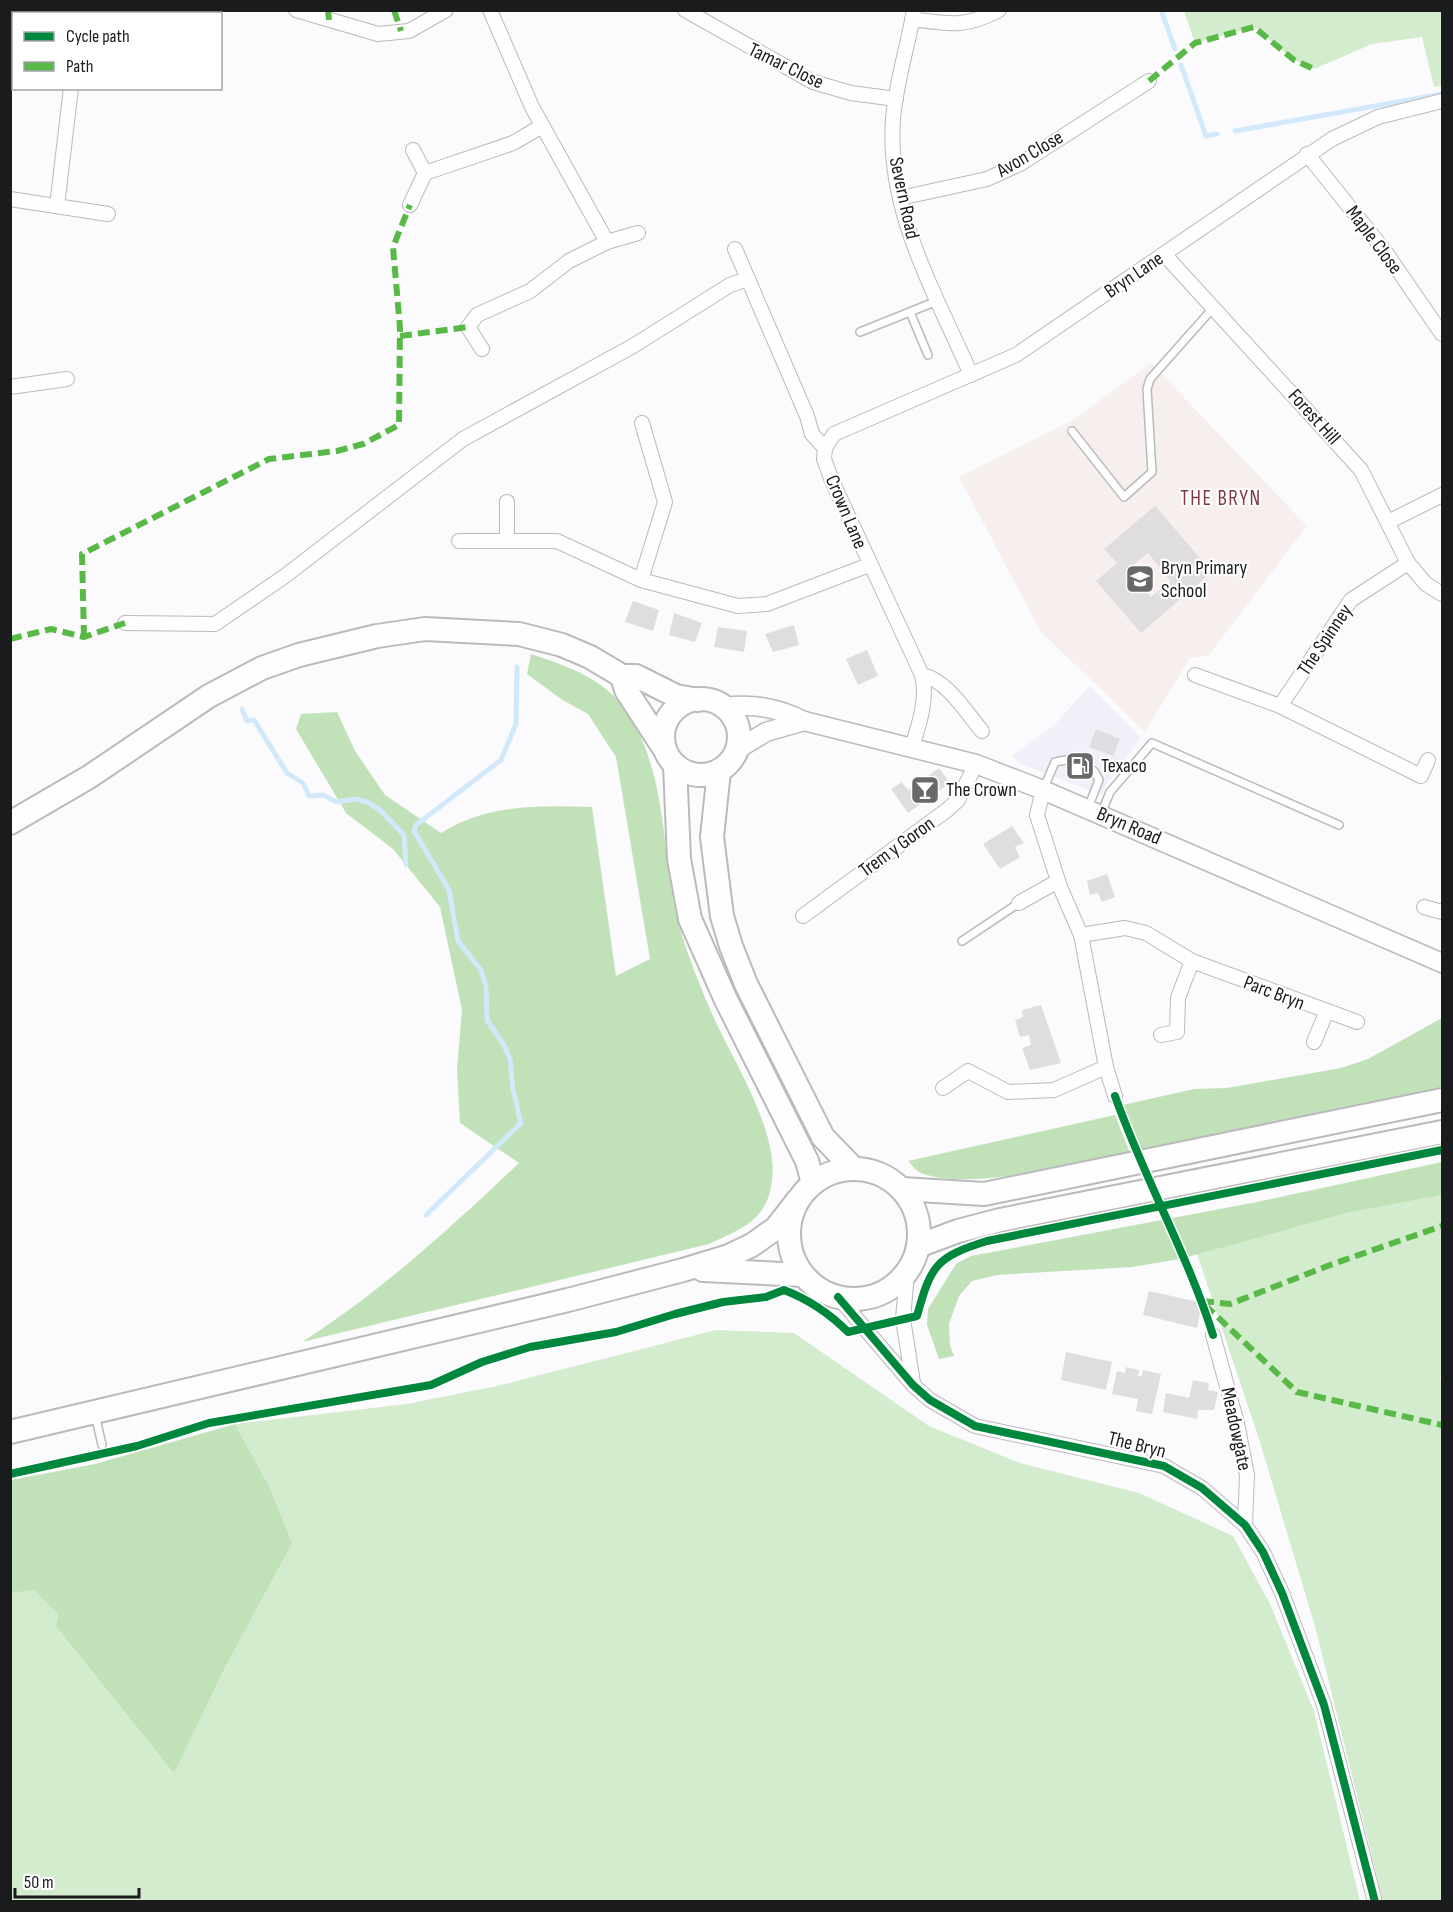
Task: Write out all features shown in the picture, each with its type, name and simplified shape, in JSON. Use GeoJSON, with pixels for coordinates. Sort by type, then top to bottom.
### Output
{"type":"FeatureCollection","features":[{"type":"Feature","properties":{"kind":"main road"},"geometry":{"type":"LineString","coordinates":[[10,823],[89,777],[209,696],[262,669],[333,646],[424,629],[519,634],[562,645],[590,657],[622,676],[636,676],[676,696],[713,701],[725,707],[736,721],[740,734],[738,749],[732,760],[719,771],[706,775],[694,775],[671,760],[626,690],[622,676]]}},
{"type":"Feature","properties":{"kind":"main road"},"geometry":{"type":"LineString","coordinates":[[698,700],[689,701],[674,710],[667,719],[663,742],[671,760],[679,859],[690,919],[729,1008],[807,1161],[813,1183]]}},
{"type":"Feature","properties":{"kind":"main road"},"geometry":{"type":"LineString","coordinates":[[719,771],[712,837],[722,916],[731,946],[746,984],[823,1137],[853,1168]]}},
{"type":"Feature","properties":{"kind":"main road"},"geometry":{"type":"LineString","coordinates":[[902,1189],[984,1194],[1443,1100]]}},
{"type":"Feature","properties":{"kind":"main road"},"geometry":{"type":"LineString","coordinates":[[918,1246],[958,1231],[1000,1220],[1443,1132]]}},
{"type":"Feature","properties":{"kind":"main road"},"geometry":{"type":"LineString","coordinates":[[10,1432],[568,1300],[729,1256],[752,1245],[776,1228],[797,1201],[813,1183],[832,1172],[853,1168],[871,1171],[888,1178],[902,1189],[913,1206],[919,1225],[918,1246],[907,1273],[893,1286],[876,1295],[857,1299],[838,1297],[819,1288],[803,1275],[793,1258],[789,1239],[790,1220],[797,1201]]}},
{"type":"Feature","properties":{"kind":"main road"},"geometry":{"type":"LineString","coordinates":[[683,1269],[803,1275]]}},
{"type":"Feature","properties":{"kind":"street"},"geometry":{"type":"LineString","coordinates":[[296,10],[378,34],[409,31],[446,10]]}},
{"type":"Feature","properties":{"kind":"street"},"geometry":{"type":"LineString","coordinates":[[490,10],[542,126],[607,242]]}},
{"type":"Feature","properties":{"kind":"street","name":"Tamar Close"},"geometry":{"type":"LineString","coordinates":[[685,10],[813,82],[851,93],[896,99]]}},
{"type":"Feature","properties":{"kind":"street"},"geometry":{"type":"LineString","coordinates":[[913,15],[958,25],[976,22],[999,10]]}},
{"type":"Feature","properties":{"kind":"street","name":"Severn Road"},"geometry":{"type":"LineString","coordinates":[[913,15],[896,99],[893,143],[900,198],[909,236],[971,375]]}},
{"type":"Feature","properties":{"kind":"street","name":"Avon Close"},"geometry":{"type":"LineString","coordinates":[[900,198],[954,188],[1020,164],[1149,81]]}},
{"type":"Feature","properties":{"kind":"street"},"geometry":{"type":"LineString","coordinates":[[57,206],[72,90]]}},
{"type":"Feature","properties":{"kind":"street","name":"Bryn Lane"},"geometry":{"type":"LineString","coordinates":[[825,448],[834,434],[1016,355],[1307,154],[1354,127],[1378,117],[1443,101]]}},
{"type":"Feature","properties":{"kind":"street"},"geometry":{"type":"LineString","coordinates":[[410,205],[425,172],[513,143],[542,126]]}},
{"type":"Feature","properties":{"kind":"street"},"geometry":{"type":"LineString","coordinates":[[413,150],[425,172]]}},
{"type":"Feature","properties":{"kind":"street","name":"Maple Close"},"geometry":{"type":"LineString","coordinates":[[1307,154],[1384,250],[1441,328]]}},
{"type":"Feature","properties":{"kind":"street"},"geometry":{"type":"LineString","coordinates":[[10,198],[108,213]]}},
{"type":"Feature","properties":{"kind":"street"},"geometry":{"type":"LineString","coordinates":[[482,349],[468,327],[477,315],[530,291],[569,261],[607,242],[638,233]]}},
{"type":"Feature","properties":{"kind":"street","name":"Crown Lane"},"geometry":{"type":"LineString","coordinates":[[735,249],[807,416],[812,434],[825,448],[824,459],[832,482],[922,675],[924,688],[922,703],[912,747]]}},
{"type":"Feature","properties":{"kind":"street","name":"Forest Hill"},"geometry":{"type":"LineString","coordinates":[[1164,254],[1361,470],[1408,564],[1426,584],[1443,594]]}},
{"type":"Feature","properties":{"kind":"street"},"geometry":{"type":"LineString","coordinates":[[125,623],[215,624],[285,576],[463,439],[633,346],[730,285],[748,279]]}},
{"type":"Feature","properties":{"kind":"street"},"geometry":{"type":"LineString","coordinates":[[10,387],[67,379]]}},
{"type":"Feature","properties":{"kind":"street"},"geometry":{"type":"LineString","coordinates":[[641,580],[665,502],[642,423]]}},
{"type":"Feature","properties":{"kind":"street"},"geometry":{"type":"LineString","coordinates":[[1388,522],[1443,495]]}},
{"type":"Feature","properties":{"kind":"street"},"geometry":{"type":"LineString","coordinates":[[507,502],[507,541]]}},
{"type":"Feature","properties":{"kind":"street"},"geometry":{"type":"LineString","coordinates":[[459,541],[557,541],[641,580],[718,602],[754,607],[869,565]]}},
{"type":"Feature","properties":{"kind":"street","name":"The Spinney"},"geometry":{"type":"LineString","coordinates":[[1280,706],[1351,600],[1408,564]]}},
{"type":"Feature","properties":{"kind":"street"},"geometry":{"type":"LineString","coordinates":[[922,675],[931,677],[942,685],[982,731]]}},
{"type":"Feature","properties":{"kind":"street"},"geometry":{"type":"LineString","coordinates":[[1195,675],[1280,706],[1420,776],[1428,760]]}},
{"type":"Feature","properties":{"kind":"street","name":"Bryn Road"},"geometry":{"type":"LineString","coordinates":[[725,707],[759,706],[790,714],[804,721],[976,764],[1094,811],[1443,963]]}},
{"type":"Feature","properties":{"kind":"street","name":"Bryn Road"},"geometry":{"type":"LineString","coordinates":[[738,749],[766,732],[804,721]]}},
{"type":"Feature","properties":{"kind":"street","name":"Trem y Goron"},"geometry":{"type":"LineString","coordinates":[[803,916],[947,810],[958,800],[976,764]]}},
{"type":"Feature","properties":{"kind":"street"},"geometry":{"type":"LineString","coordinates":[[1043,790],[1037,815],[1058,881],[1082,935],[1106,1067],[1115,1096]]}},
{"type":"Feature","properties":{"kind":"street"},"geometry":{"type":"LineString","coordinates":[[1019,903],[1058,881]]}},
{"type":"Feature","properties":{"kind":"street"},"geometry":{"type":"LineString","coordinates":[[1424,907],[1443,912]]}},
{"type":"Feature","properties":{"kind":"street","name":"Parc Bryn"},"geometry":{"type":"LineString","coordinates":[[1082,935],[1125,928],[1146,933],[1192,961],[1326,1013],[1357,1022]]}},
{"type":"Feature","properties":{"kind":"street"},"geometry":{"type":"LineString","coordinates":[[1161,1035],[1177,1032],[1178,998],[1192,961]]}},
{"type":"Feature","properties":{"kind":"street"},"geometry":{"type":"LineString","coordinates":[[1314,1042],[1326,1013]]}},
{"type":"Feature","properties":{"kind":"street"},"geometry":{"type":"LineString","coordinates":[[943,1088],[968,1071],[1008,1092],[1054,1090],[1106,1067]]}},
{"type":"Feature","properties":{"kind":"street"},"geometry":{"type":"LineString","coordinates":[[907,1273],[903,1319],[913,1385]]}},
{"type":"Feature","properties":{"kind":"street","name":"The Bryn"},"geometry":{"type":"LineString","coordinates":[[838,1297],[913,1385],[930,1400],[975,1425],[1164,1466],[1202,1488],[1245,1525],[1263,1552],[1282,1593],[1324,1705],[1375,1902]]}},
{"type":"Feature","properties":{"kind":"street","name":"Meadowgate"},"geometry":{"type":"LineString","coordinates":[[1213,1335],[1237,1423],[1247,1475],[1245,1525]]}},
{"type":"Feature","properties":{"kind":"lane"},"geometry":{"type":"LineString","coordinates":[[860,332],[937,301]]}},
{"type":"Feature","properties":{"kind":"lane"},"geometry":{"type":"LineString","coordinates":[[1072,431],[1124,497],[1152,472],[1147,389],[1150,379],[1214,307]]}},
{"type":"Feature","properties":{"kind":"lane"},"geometry":{"type":"LineString","coordinates":[[910,312],[928,355]]}},
{"type":"Feature","properties":{"kind":"lane"},"geometry":{"type":"LineString","coordinates":[[1094,811],[1152,743],[1340,825]]}},
{"type":"Feature","properties":{"kind":"lane"},"geometry":{"type":"LineString","coordinates":[[1043,790],[1055,762],[1066,760]]}},
{"type":"Feature","properties":{"kind":"lane"},"geometry":{"type":"LineString","coordinates":[[1094,771],[1099,780],[1094,811]]}},
{"type":"Feature","properties":{"kind":"lane"},"geometry":{"type":"LineString","coordinates":[[962,941],[1019,903]]}},
{"type":"Feature","properties":{"kind":"lane"},"geometry":{"type":"LineString","coordinates":[[94,1411],[102,1445]]}},
{"type":"Feature","properties":{"kind":"shaded area","name":"Bryn Primary School"},"geometry":{"type":"Polygon","coordinates":[[[1151,363],[1307,526],[1208,656],[1190,658],[1145,732],[1041,632],[959,477],[1073,420],[1151,363]]]}},
{"type":"Feature","properties":{"kind":"shaded area"},"geometry":{"type":"Polygon","coordinates":[[[1090,686],[1141,738],[1105,786],[1102,795],[1020,764],[1012,756],[1054,725],[1090,686]]]}},
{"type":"Feature","properties":{"kind":"green space"},"geometry":{"type":"Polygon","coordinates":[[[1184,11],[1442,11],[1442,86],[1434,87],[1422,37],[1372,44],[1314,69],[1294,60],[1254,27],[1195,43],[1184,11]]]}},
{"type":"Feature","properties":{"kind":"green space"},"geometry":{"type":"Polygon","coordinates":[[[531,654],[560,664],[598,683],[620,703],[641,738],[656,786],[671,888],[679,925],[709,1007],[751,1092],[768,1138],[772,1160],[769,1195],[765,1206],[751,1222],[709,1244],[302,1342],[388,1280],[519,1163],[460,1123],[457,1069],[462,1010],[440,907],[393,849],[346,813],[296,729],[301,714],[337,712],[355,751],[385,795],[441,833],[476,816],[514,808],[592,807],[616,976],[650,959],[616,757],[588,714],[561,699],[527,674],[531,654]]]}},
{"type":"Feature","properties":{"kind":"green space"},"geometry":{"type":"Polygon","coordinates":[[[1442,1018],[1442,1088],[1140,1149],[1123,1105],[1194,1089],[1227,1088],[1341,1068],[1368,1059],[1442,1018]]]}},
{"type":"Feature","properties":{"kind":"green space"},"geometry":{"type":"Polygon","coordinates":[[[1115,1115],[1130,1153],[1024,1174],[967,1179],[942,1178],[921,1173],[908,1161],[1115,1115]]]}},
{"type":"Feature","properties":{"kind":"green space"},"geometry":{"type":"Polygon","coordinates":[[[1442,1162],[1442,1195],[1347,1213],[1180,1259],[1132,1267],[997,1275],[972,1281],[959,1296],[949,1324],[950,1346],[954,1356],[939,1359],[927,1325],[928,1309],[956,1264],[971,1256],[1257,1202],[1442,1162]]]}},
{"type":"Feature","properties":{"kind":"green space"},"geometry":{"type":"Polygon","coordinates":[[[1442,1195],[1442,1372],[1440,1379],[1442,1379],[1442,1901],[1383,1901],[1316,1630],[1260,1442],[1197,1254],[1347,1213],[1442,1195]]]}},
{"type":"Feature","properties":{"kind":"green space"},"geometry":{"type":"Polygon","coordinates":[[[716,1330],[794,1333],[929,1426],[1020,1463],[1139,1493],[1233,1536],[1270,1604],[1314,1711],[1360,1901],[11,1902],[11,1593],[163,1570],[291,1542],[269,1486],[235,1424],[407,1404],[497,1386],[716,1330]]]}},
{"type":"Feature","properties":{"kind":"green space"},"geometry":{"type":"Polygon","coordinates":[[[235,1424],[269,1486],[292,1543],[225,1667],[174,1773],[56,1626],[59,1615],[34,1590],[11,1593],[11,1480],[95,1464],[235,1424]]]}},
{"type":"Feature","properties":{"kind":"building"},"geometry":{"type":"Polygon","coordinates":[[[1155,506],[1212,572],[1141,633],[1096,581],[1117,563],[1104,549],[1155,506]],[[1148,553],[1128,569],[1151,597],[1171,581],[1148,553]]]}},
{"type":"Feature","properties":{"kind":"building"},"geometry":{"type":"Polygon","coordinates":[[[633,601],[659,610],[653,631],[625,622],[633,601]]]}},
{"type":"Feature","properties":{"kind":"building"},"geometry":{"type":"Polygon","coordinates":[[[674,613],[702,623],[695,642],[669,635],[674,613]]]}},
{"type":"Feature","properties":{"kind":"building"},"geometry":{"type":"Polygon","coordinates":[[[794,625],[799,645],[773,652],[765,634],[794,625]]]}},
{"type":"Feature","properties":{"kind":"building"},"geometry":{"type":"Polygon","coordinates":[[[718,627],[747,631],[744,652],[714,647],[718,627]]]}},
{"type":"Feature","properties":{"kind":"building"},"geometry":{"type":"Polygon","coordinates":[[[867,650],[878,676],[858,685],[846,659],[867,650]]]}},
{"type":"Feature","properties":{"kind":"building"},"geometry":{"type":"Polygon","coordinates":[[[1096,729],[1120,739],[1113,756],[1089,747],[1096,729]]]}},
{"type":"Feature","properties":{"kind":"building","name":"The Crown"},"geometry":{"type":"Polygon","coordinates":[[[939,768],[950,783],[908,813],[891,789],[902,782],[908,790],[939,768]]]}},
{"type":"Feature","properties":{"kind":"building"},"geometry":{"type":"Polygon","coordinates":[[[1012,826],[1024,843],[1015,847],[1020,857],[1000,869],[983,844],[1012,826]]]}},
{"type":"Feature","properties":{"kind":"building"},"geometry":{"type":"Polygon","coordinates":[[[1107,874],[1115,897],[1102,902],[1098,893],[1090,895],[1087,881],[1107,874]]]}},
{"type":"Feature","properties":{"kind":"building"},"geometry":{"type":"Polygon","coordinates":[[[1041,1005],[1061,1063],[1030,1070],[1022,1048],[1031,1045],[1029,1035],[1020,1037],[1015,1020],[1023,1017],[1022,1010],[1041,1005]]]}},
{"type":"Feature","properties":{"kind":"building"},"geometry":{"type":"Polygon","coordinates":[[[1149,1291],[1199,1302],[1201,1309],[1197,1328],[1143,1315],[1149,1291]]]}},
{"type":"Feature","properties":{"kind":"building"},"geometry":{"type":"Polygon","coordinates":[[[1066,1352],[1112,1362],[1106,1390],[1061,1380],[1066,1352]]]}},
{"type":"Feature","properties":{"kind":"building"},"geometry":{"type":"Polygon","coordinates":[[[1126,1367],[1139,1370],[1138,1376],[1142,1376],[1143,1370],[1161,1374],[1152,1414],[1136,1411],[1138,1399],[1112,1394],[1117,1371],[1125,1373],[1126,1367]]]}},
{"type":"Feature","properties":{"kind":"building"},"geometry":{"type":"Polygon","coordinates":[[[1193,1380],[1209,1383],[1208,1390],[1218,1392],[1214,1410],[1198,1410],[1197,1419],[1163,1412],[1166,1393],[1189,1398],[1193,1380]]]}},
{"type":"Feature","properties":{"kind":"waterway"},"geometry":{"type":"LineString","coordinates":[[1161,10],[1175,49]]}},
{"type":"Feature","properties":{"kind":"waterway"},"geometry":{"type":"LineString","coordinates":[[1181,65],[1206,136],[1217,134]]}},
{"type":"Feature","properties":{"kind":"waterway"},"geometry":{"type":"LineString","coordinates":[[1235,131],[1442,94]]}},
{"type":"Feature","properties":{"kind":"waterway"},"geometry":{"type":"LineString","coordinates":[[426,1215],[521,1123],[513,1089],[510,1059],[504,1045],[487,1020],[486,987],[481,970],[458,941],[449,890],[414,831],[416,825],[501,760],[516,724],[517,667]]}},
{"type":"Feature","properties":{"kind":"waterway"},"geometry":{"type":"LineString","coordinates":[[242,709],[247,721],[254,720],[287,773],[303,783],[309,796],[323,795],[337,802],[355,799],[367,802],[380,810],[404,835],[406,865]]}},
{"type":"Feature","properties":{"kind":"marked path"},"geometry":{"type":"LineString","coordinates":[[328,10],[329,20]]}},
{"type":"Feature","properties":{"kind":"marked path"},"geometry":{"type":"LineString","coordinates":[[394,10],[401,31]]}},
{"type":"Feature","properties":{"kind":"marked path"},"geometry":{"type":"LineString","coordinates":[[1149,81],[1195,43],[1254,27],[1294,60],[1314,69]]}},
{"type":"Feature","properties":{"kind":"marked path"},"geometry":{"type":"LineString","coordinates":[[84,637],[82,554],[269,459],[337,451],[363,444],[399,425],[400,328],[393,247],[410,205]]}},
{"type":"Feature","properties":{"kind":"marked path"},"geometry":{"type":"LineString","coordinates":[[400,336],[468,327]]}},
{"type":"Feature","properties":{"kind":"marked path"},"geometry":{"type":"LineString","coordinates":[[10,639],[51,629],[84,637],[125,623]]}},
{"type":"Feature","properties":{"kind":"marked path"},"geometry":{"type":"LineString","coordinates":[[1202,1301],[1230,1304],[1330,1265],[1442,1226]]}},
{"type":"Feature","properties":{"kind":"marked path"},"geometry":{"type":"LineString","coordinates":[[1205,1305],[1297,1392],[1442,1425]]}},
{"type":"Feature","properties":{"kind":"cycle path"},"geometry":{"type":"LineString","coordinates":[[1115,1096],[1191,1275],[1213,1335]]}},
{"type":"Feature","properties":{"kind":"cycle path"},"geometry":{"type":"LineString","coordinates":[[10,1474],[137,1446],[209,1423],[431,1385],[482,1362],[530,1347],[616,1332],[675,1314],[723,1302],[766,1297],[784,1290],[819,1308],[848,1332],[917,1316],[927,1285],[938,1265],[957,1252],[987,1241],[1442,1150]]}},
{"type":"Feature","properties":{"kind":"cycle path"},"geometry":{"type":"LineString","coordinates":[[838,1297],[913,1385],[930,1400],[975,1426],[1164,1466],[1202,1488],[1245,1525],[1263,1552],[1282,1593],[1324,1705],[1375,1902]]}},
{"type":"Feature","properties":{"kind":"place","name":"Bryn Primary School"},"geometry":{"type":"Point","coordinates":[1140,579]}},
{"type":"Feature","properties":{"kind":"place","name":"Texaco"},"geometry":{"type":"Point","coordinates":[1080,766]}},
{"type":"Feature","properties":{"kind":"place","name":"The Crown"},"geometry":{"type":"Point","coordinates":[925,790]}},
{"type":"Feature","properties":{"kind":"district","name":"THE BRYN"},"geometry":{"type":"Point","coordinates":[1221,498]}}]}
